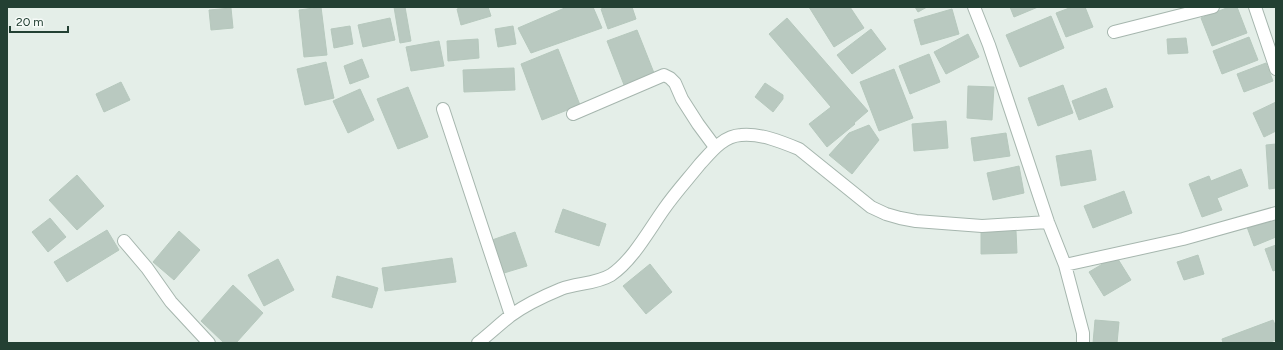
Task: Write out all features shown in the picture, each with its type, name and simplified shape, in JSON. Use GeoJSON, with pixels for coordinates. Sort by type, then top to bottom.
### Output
{"type":"FeatureCollection","features":[{"type":"Feature","properties":{"kind":"street"},"geometry":{"type":"LineString","coordinates":[[974,7],[989,45],[1048,222],[1065,265],[1083,333],[1083,343]]}},
{"type":"Feature","properties":{"kind":"street"},"geometry":{"type":"LineString","coordinates":[[1114,32],[1213,7]]}},
{"type":"Feature","properties":{"kind":"street"},"geometry":{"type":"LineString","coordinates":[[1255,7],[1276,69]]}},
{"type":"Feature","properties":{"kind":"street"},"geometry":{"type":"LineString","coordinates":[[573,114],[664,76],[675,82],[682,99],[715,147]]}},
{"type":"Feature","properties":{"kind":"street"},"geometry":{"type":"LineString","coordinates":[[443,109],[511,315]]}},
{"type":"Feature","properties":{"kind":"street"},"geometry":{"type":"LineString","coordinates":[[478,343],[511,315],[537,300],[562,289],[595,281],[610,275],[621,266],[640,243],[679,189],[715,147],[726,139],[740,135],[757,136],[788,144],[799,149],[871,206],[886,214],[900,218],[916,221],[982,226],[1048,222]]}},
{"type":"Feature","properties":{"kind":"street"},"geometry":{"type":"LineString","coordinates":[[1065,265],[1183,240],[1276,213]]}},
{"type":"Feature","properties":{"kind":"street"},"geometry":{"type":"LineString","coordinates":[[124,242],[146,268],[171,302],[209,343]]}},
{"type":"Feature","properties":{"kind":"building"},"geometry":{"type":"Polygon","coordinates":[[[321,7],[327,55],[304,57],[299,10],[321,7]]]}},
{"type":"Feature","properties":{"kind":"building"},"geometry":{"type":"Polygon","coordinates":[[[394,7],[405,7],[411,41],[400,43],[394,7]]]}},
{"type":"Feature","properties":{"kind":"building"},"geometry":{"type":"Polygon","coordinates":[[[463,7],[488,7],[491,16],[461,25],[457,9],[463,7]]]}},
{"type":"Feature","properties":{"kind":"building"},"geometry":{"type":"Polygon","coordinates":[[[567,7],[593,7],[602,28],[531,53],[518,28],[567,7]]]}},
{"type":"Feature","properties":{"kind":"building"},"geometry":{"type":"Polygon","coordinates":[[[607,7],[632,7],[636,19],[608,29],[601,9],[607,7]]]}},
{"type":"Feature","properties":{"kind":"building"},"geometry":{"type":"Polygon","coordinates":[[[809,7],[850,7],[864,28],[834,47],[809,7]]]}},
{"type":"Feature","properties":{"kind":"building"},"geometry":{"type":"Polygon","coordinates":[[[915,7],[927,7],[918,12],[915,7]]]}},
{"type":"Feature","properties":{"kind":"building"},"geometry":{"type":"Polygon","coordinates":[[[1010,7],[1038,7],[1014,17],[1010,7]]]}},
{"type":"Feature","properties":{"kind":"building"},"geometry":{"type":"Polygon","coordinates":[[[1072,7],[1085,7],[1093,27],[1066,37],[1056,13],[1072,7]]]}},
{"type":"Feature","properties":{"kind":"building"},"geometry":{"type":"Polygon","coordinates":[[[1229,7],[1237,7],[1247,33],[1212,46],[1201,18],[1229,7]]]}},
{"type":"Feature","properties":{"kind":"building"},"geometry":{"type":"Polygon","coordinates":[[[231,8],[233,28],[211,30],[209,10],[231,8]]]}},
{"type":"Feature","properties":{"kind":"building"},"geometry":{"type":"Polygon","coordinates":[[[952,9],[959,34],[921,45],[914,20],[952,9]]]}},
{"type":"Feature","properties":{"kind":"building"},"geometry":{"type":"Polygon","coordinates":[[[1051,16],[1064,48],[1020,67],[1006,35],[1051,16]]]}},
{"type":"Feature","properties":{"kind":"building"},"geometry":{"type":"Polygon","coordinates":[[[390,18],[395,40],[363,47],[358,25],[390,18]]]}},
{"type":"Feature","properties":{"kind":"building"},"geometry":{"type":"Polygon","coordinates":[[[787,18],[868,111],[827,147],[809,124],[831,107],[769,34],[787,18]]]}},
{"type":"Feature","properties":{"kind":"building"},"geometry":{"type":"Polygon","coordinates":[[[350,26],[353,44],[334,48],[331,29],[350,26]]]}},
{"type":"Feature","properties":{"kind":"building"},"geometry":{"type":"Polygon","coordinates":[[[513,26],[516,44],[498,47],[495,29],[513,26]]]}},
{"type":"Feature","properties":{"kind":"building"},"geometry":{"type":"Polygon","coordinates":[[[871,29],[886,49],[852,74],[837,55],[871,29]]]}},
{"type":"Feature","properties":{"kind":"building"},"geometry":{"type":"Polygon","coordinates":[[[637,30],[656,78],[626,90],[607,41],[637,30]]]}},
{"type":"Feature","properties":{"kind":"building"},"geometry":{"type":"Polygon","coordinates":[[[968,34],[979,57],[946,74],[934,52],[968,34]]]}},
{"type":"Feature","properties":{"kind":"building"},"geometry":{"type":"Polygon","coordinates":[[[1249,37],[1258,60],[1222,74],[1213,51],[1249,37]]]}},
{"type":"Feature","properties":{"kind":"building"},"geometry":{"type":"Polygon","coordinates":[[[1186,38],[1188,53],[1168,54],[1167,39],[1186,38]]]}},
{"type":"Feature","properties":{"kind":"building"},"geometry":{"type":"Polygon","coordinates":[[[478,39],[479,58],[448,61],[447,41],[478,39]]]}},
{"type":"Feature","properties":{"kind":"building"},"geometry":{"type":"Polygon","coordinates":[[[439,41],[444,66],[411,71],[406,47],[439,41]]]}},
{"type":"Feature","properties":{"kind":"building"},"geometry":{"type":"Polygon","coordinates":[[[558,49],[580,105],[542,120],[521,64],[558,49]]]}},
{"type":"Feature","properties":{"kind":"building"},"geometry":{"type":"Polygon","coordinates":[[[929,54],[940,82],[910,94],[899,66],[929,54]]]}},
{"type":"Feature","properties":{"kind":"building"},"geometry":{"type":"Polygon","coordinates":[[[362,59],[369,77],[350,84],[344,66],[362,59]]]}},
{"type":"Feature","properties":{"kind":"building"},"geometry":{"type":"Polygon","coordinates":[[[326,62],[334,98],[305,105],[297,69],[326,62]]]}},
{"type":"Feature","properties":{"kind":"building"},"geometry":{"type":"Polygon","coordinates":[[[1266,63],[1273,81],[1244,92],[1237,74],[1266,63]]]}},
{"type":"Feature","properties":{"kind":"building"},"geometry":{"type":"Polygon","coordinates":[[[514,68],[515,90],[464,92],[463,70],[514,68]]]}},
{"type":"Feature","properties":{"kind":"building"},"geometry":{"type":"Polygon","coordinates":[[[894,69],[913,118],[879,131],[860,82],[894,69]]]}},
{"type":"Feature","properties":{"kind":"building"},"geometry":{"type":"Polygon","coordinates":[[[121,82],[130,100],[104,112],[96,94],[121,82]]]}},
{"type":"Feature","properties":{"kind":"building"},"geometry":{"type":"Polygon","coordinates":[[[765,83],[783,95],[783,99],[773,112],[755,97],[765,83]]]}},
{"type":"Feature","properties":{"kind":"building"},"geometry":{"type":"Polygon","coordinates":[[[1063,85],[1073,113],[1038,126],[1028,98],[1063,85]]]}},
{"type":"Feature","properties":{"kind":"building"},"geometry":{"type":"Polygon","coordinates":[[[968,86],[994,87],[992,120],[967,118],[968,86]]]}},
{"type":"Feature","properties":{"kind":"building"},"geometry":{"type":"Polygon","coordinates":[[[408,87],[428,137],[398,149],[377,99],[408,87]]]}},
{"type":"Feature","properties":{"kind":"building"},"geometry":{"type":"Polygon","coordinates":[[[1106,88],[1113,107],[1079,120],[1072,101],[1106,88]]]}},
{"type":"Feature","properties":{"kind":"building"},"geometry":{"type":"Polygon","coordinates":[[[360,89],[374,120],[348,133],[333,101],[360,89]]]}},
{"type":"Feature","properties":{"kind":"building"},"geometry":{"type":"Polygon","coordinates":[[[1276,102],[1276,131],[1264,137],[1253,113],[1276,102]]]}},
{"type":"Feature","properties":{"kind":"building"},"geometry":{"type":"Polygon","coordinates":[[[946,121],[948,148],[914,151],[912,124],[946,121]]]}},
{"type":"Feature","properties":{"kind":"building"},"geometry":{"type":"Polygon","coordinates":[[[869,125],[879,140],[852,174],[829,155],[849,133],[869,125]]]}},
{"type":"Feature","properties":{"kind":"building"},"geometry":{"type":"Polygon","coordinates":[[[1006,133],[1010,156],[974,161],[971,138],[1006,133]]]}},
{"type":"Feature","properties":{"kind":"building"},"geometry":{"type":"Polygon","coordinates":[[[1276,144],[1276,188],[1269,189],[1266,145],[1276,144]]]}},
{"type":"Feature","properties":{"kind":"building"},"geometry":{"type":"Polygon","coordinates":[[[1091,150],[1096,180],[1061,186],[1056,156],[1091,150]]]}},
{"type":"Feature","properties":{"kind":"building"},"geometry":{"type":"Polygon","coordinates":[[[1019,166],[1024,193],[993,200],[987,173],[1019,166]]]}},
{"type":"Feature","properties":{"kind":"building"},"geometry":{"type":"Polygon","coordinates":[[[1241,169],[1248,186],[1217,198],[1222,210],[1202,217],[1189,184],[1209,176],[1211,181],[1241,169]]]}},
{"type":"Feature","properties":{"kind":"building"},"geometry":{"type":"Polygon","coordinates":[[[77,175],[104,206],[77,230],[49,200],[77,175]]]}},
{"type":"Feature","properties":{"kind":"building"},"geometry":{"type":"Polygon","coordinates":[[[1124,191],[1132,213],[1093,228],[1084,206],[1124,191]]]}},
{"type":"Feature","properties":{"kind":"building"},"geometry":{"type":"Polygon","coordinates":[[[563,209],[606,224],[599,246],[555,232],[563,209]]]}},
{"type":"Feature","properties":{"kind":"building"},"geometry":{"type":"Polygon","coordinates":[[[1276,216],[1276,237],[1254,246],[1247,227],[1276,216]]]}},
{"type":"Feature","properties":{"kind":"building"},"geometry":{"type":"Polygon","coordinates":[[[50,218],[66,237],[48,252],[32,232],[50,218]]]}},
{"type":"Feature","properties":{"kind":"building"},"geometry":{"type":"Polygon","coordinates":[[[107,230],[119,250],[67,282],[54,262],[107,230]]]}},
{"type":"Feature","properties":{"kind":"building"},"geometry":{"type":"Polygon","coordinates":[[[179,231],[200,250],[174,280],[153,262],[179,231]]]}},
{"type":"Feature","properties":{"kind":"building"},"geometry":{"type":"Polygon","coordinates":[[[1016,231],[1017,253],[981,254],[981,232],[1016,231]]]}},
{"type":"Feature","properties":{"kind":"building"},"geometry":{"type":"Polygon","coordinates":[[[515,232],[527,266],[504,273],[492,240],[515,232]]]}},
{"type":"Feature","properties":{"kind":"building"},"geometry":{"type":"Polygon","coordinates":[[[1276,245],[1276,270],[1273,271],[1265,249],[1276,245]]]}},
{"type":"Feature","properties":{"kind":"building"},"geometry":{"type":"Polygon","coordinates":[[[1198,255],[1204,274],[1184,280],[1177,262],[1198,255]]]}},
{"type":"Feature","properties":{"kind":"building"},"geometry":{"type":"Polygon","coordinates":[[[1116,256],[1131,280],[1104,296],[1089,272],[1116,256]]]}},
{"type":"Feature","properties":{"kind":"building"},"geometry":{"type":"Polygon","coordinates":[[[452,258],[456,282],[385,291],[382,268],[452,258]]]}},
{"type":"Feature","properties":{"kind":"building"},"geometry":{"type":"Polygon","coordinates":[[[278,259],[294,290],[264,306],[248,275],[278,259]]]}},
{"type":"Feature","properties":{"kind":"building"},"geometry":{"type":"Polygon","coordinates":[[[650,264],[672,292],[646,314],[623,286],[650,264]]]}},
{"type":"Feature","properties":{"kind":"building"},"geometry":{"type":"Polygon","coordinates":[[[337,276],[378,288],[372,308],[332,297],[337,276]]]}},
{"type":"Feature","properties":{"kind":"building"},"geometry":{"type":"Polygon","coordinates":[[[233,285],[263,313],[236,343],[224,343],[201,321],[233,285]]]}},
{"type":"Feature","properties":{"kind":"building"},"geometry":{"type":"Polygon","coordinates":[[[1095,320],[1119,322],[1117,343],[1093,343],[1095,320]]]}},
{"type":"Feature","properties":{"kind":"building"},"geometry":{"type":"Polygon","coordinates":[[[1273,320],[1276,327],[1276,340],[1268,343],[1223,343],[1222,339],[1273,320]]]}}]}
